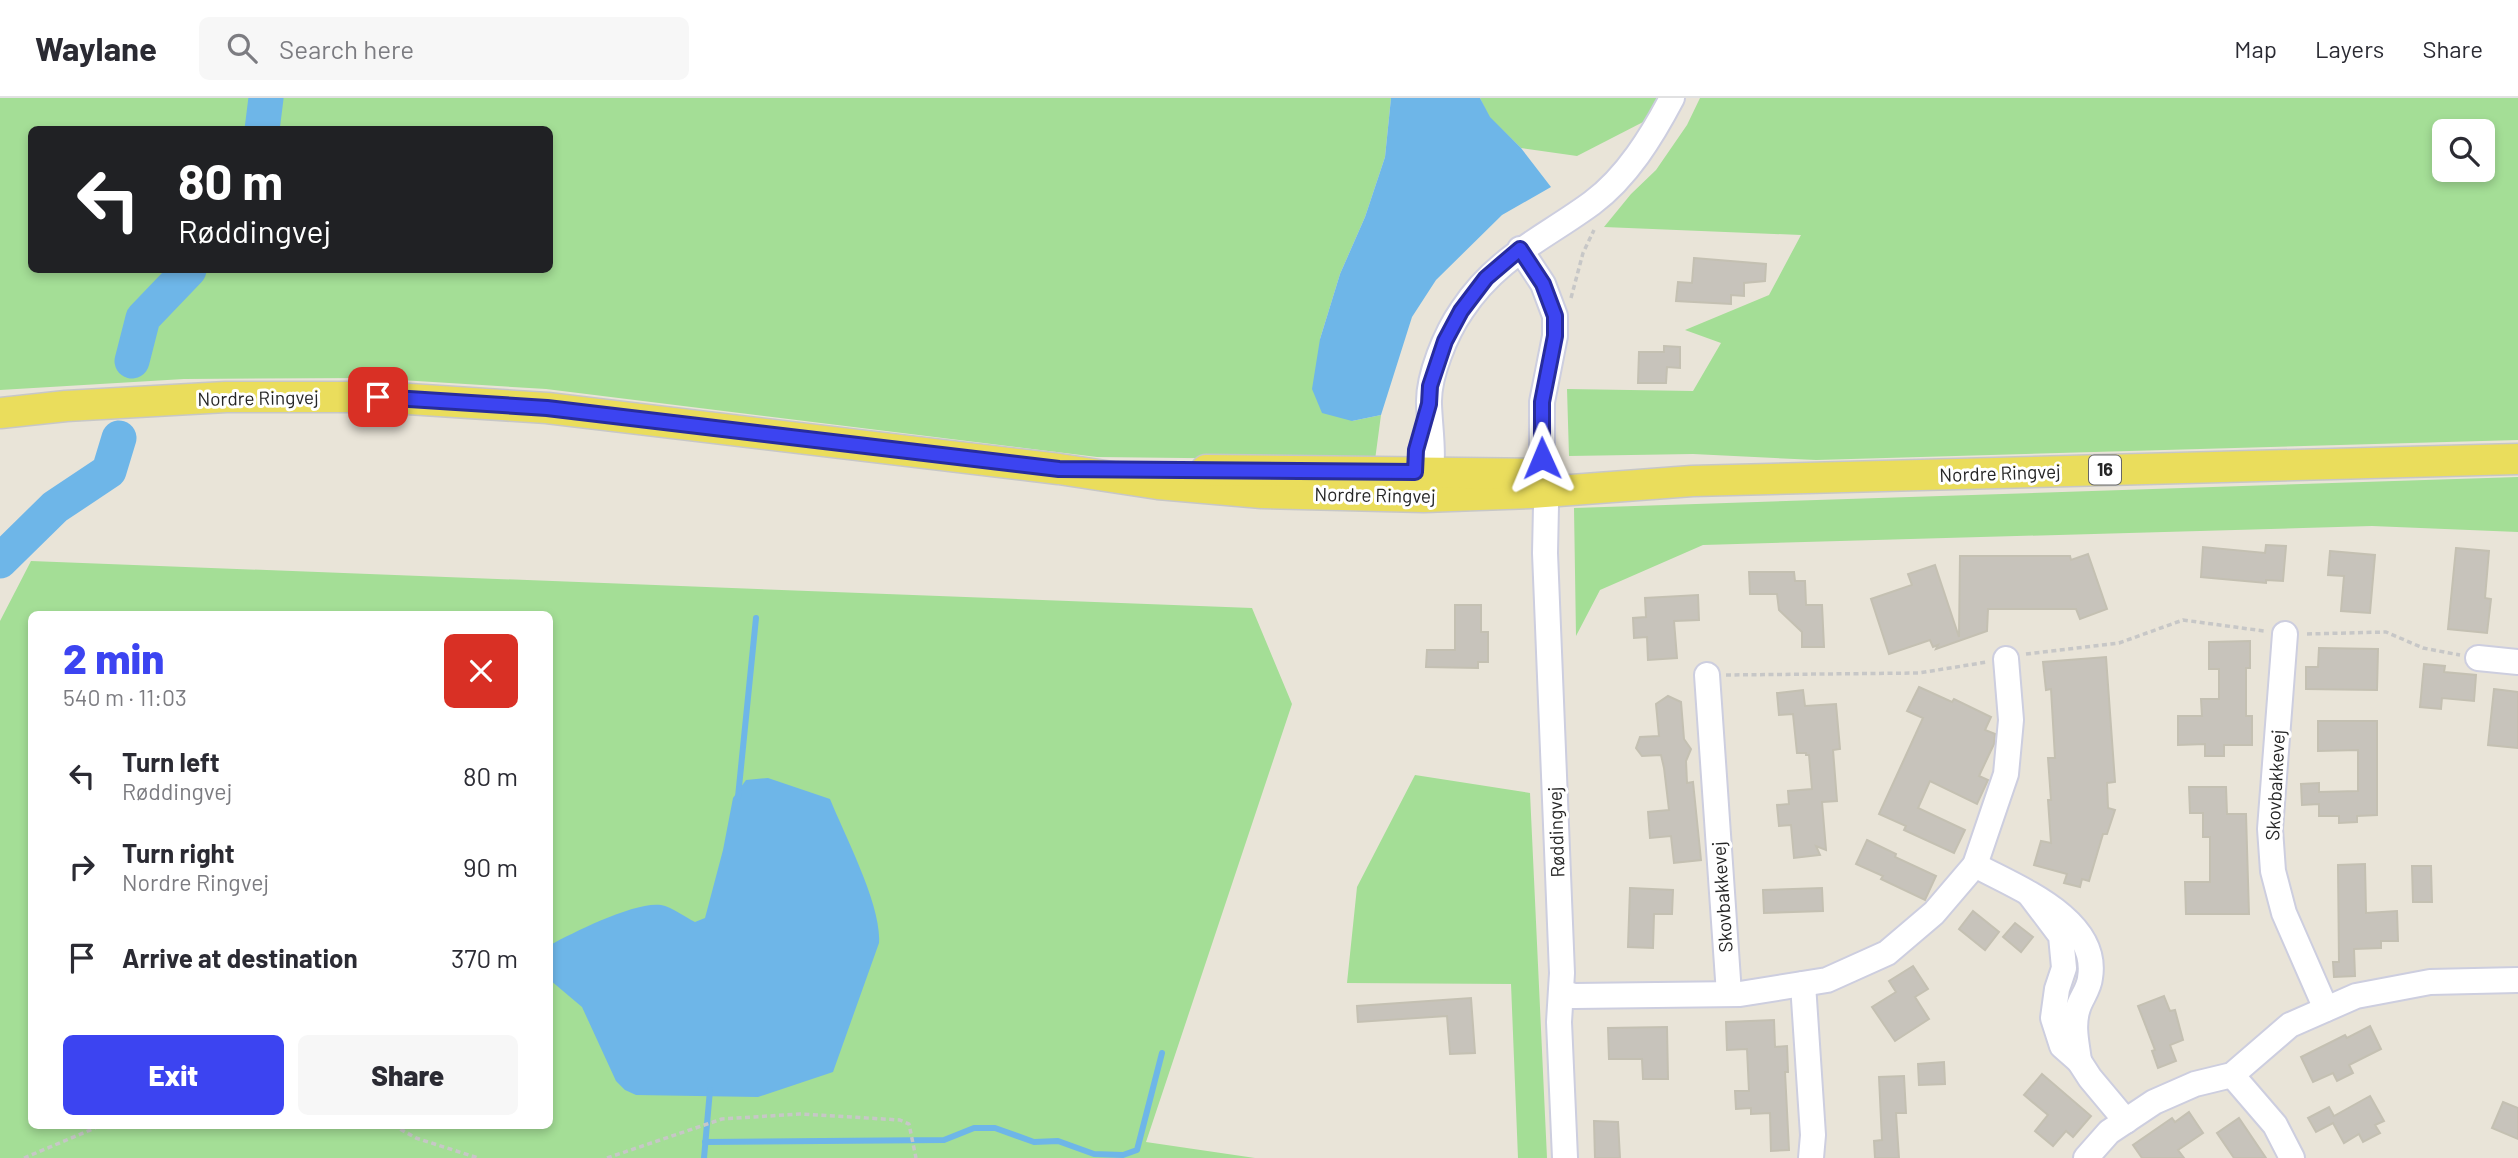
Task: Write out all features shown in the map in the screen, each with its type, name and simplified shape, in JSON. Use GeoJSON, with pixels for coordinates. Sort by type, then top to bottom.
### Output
{"type":"FeatureCollection","features":[{"type":"Feature","properties":{"kind":"main road","name":"Nordre Ringvej"},"geometry":{"type":"LineString","coordinates":[[0,413],[66,406],[226,397],[378,397],[547,408],[1059,469],[1424,480],[1692,481],[2518,458]]}},
{"type":"Feature","properties":{"kind":"street"},"geometry":{"type":"LineString","coordinates":[[1424,480],[1433,434],[1429,404],[1430,386],[1445,341],[1461,311],[1486,278],[1520,249],[1595,201],[1629,165],[1657,127],[1672,98]]}},
{"type":"Feature","properties":{"kind":"street"},"geometry":{"type":"LineString","coordinates":[[1520,249],[1543,284],[1555,316],[1555,336],[1542,402],[1542,458]]}},
{"type":"Feature","properties":{"kind":"street","name":"Røddingvej"},"geometry":{"type":"LineString","coordinates":[[1546,506],[1545,553],[1561,992],[1559,1022],[1564,1158]]}},
{"type":"Feature","properties":{"kind":"street","name":"Skovbakkevej"},"geometry":{"type":"LineString","coordinates":[[2285,634],[2270,829],[2273,871],[2284,913],[2326,1009]]}},
{"type":"Feature","properties":{"kind":"street"},"geometry":{"type":"LineString","coordinates":[[2478,658],[2518,662]]}},
{"type":"Feature","properties":{"kind":"street"},"geometry":{"type":"LineString","coordinates":[[1561,992],[1574,996],[1729,994],[1827,980],[1887,953],[1934,914],[1975,865],[2007,774],[2011,720],[2007,659]]}},
{"type":"Feature","properties":{"kind":"street","name":"Skovbakkevej"},"geometry":{"type":"LineString","coordinates":[[1707,676],[1729,994]]}},
{"type":"Feature","properties":{"kind":"street"},"geometry":{"type":"LineString","coordinates":[[1975,865],[2030,895],[2061,936],[2064,968],[2057,989],[2053,1018],[2062,1046],[2079,1061],[2126,1121]]}},
{"type":"Feature","properties":{"kind":"street"},"geometry":{"type":"LineString","coordinates":[[2086,1158],[2109,1132],[2154,1102],[2195,1084],[2232,1075],[2290,1025],[2356,996],[2431,982],[2518,980]]}},
{"type":"Feature","properties":{"kind":"street"},"geometry":{"type":"LineString","coordinates":[[1803,984],[1813,1135],[1811,1158]]}},
{"type":"Feature","properties":{"kind":"street"},"geometry":{"type":"LineString","coordinates":[[2232,1075],[2275,1125],[2292,1158]]}},
{"type":"Feature","properties":{"kind":"path"},"geometry":{"type":"LineString","coordinates":[[1707,676],[1919,673],[2007,659],[2033,652],[2119,643],[2183,620],[2285,634],[2386,632],[2423,649],[2478,658]]}},
{"type":"Feature","properties":{"kind":"path"},"geometry":{"type":"LineString","coordinates":[[607,1158],[722,1119],[800,1114],[900,1120],[909,1124],[916,1156]]}},
{"type":"Feature","properties":{"kind":"path"},"geometry":{"type":"LineString","coordinates":[[24,1158],[93,1129]]}},
{"type":"Feature","properties":{"kind":"path"},"geometry":{"type":"LineString","coordinates":[[400,1129],[416,1138],[478,1158]]}},
{"type":"Feature","properties":{"kind":"green space"},"geometry":{"type":"Polygon","coordinates":[[[0,98],[1391,98],[1385,157],[1365,217],[1340,274],[1320,339],[1352,421],[1381,415],[1375,460],[1097,457],[546,389],[368,378],[184,379],[0,390],[0,98]]]}},
{"type":"Feature","properties":{"kind":"green space"},"geometry":{"type":"Polygon","coordinates":[[[1480,98],[1658,98],[1647,120],[1577,156],[1521,148],[1489,117],[1480,98]]]}},
{"type":"Feature","properties":{"kind":"green space"},"geometry":{"type":"Polygon","coordinates":[[[1700,98],[2518,98],[2518,440],[1816,460],[1693,454],[1569,456],[1567,389],[1693,391],[1721,343],[1685,330],[1769,295],[1801,235],[1604,227],[1631,194],[1656,170],[1687,125],[1700,98]]]}},
{"type":"Feature","properties":{"kind":"green space"},"geometry":{"type":"Polygon","coordinates":[[[2518,477],[2518,532],[2372,526],[1703,545],[1600,590],[1576,636],[1574,508],[2518,477]]]}},
{"type":"Feature","properties":{"kind":"green space"},"geometry":{"type":"Polygon","coordinates":[[[31,561],[1252,608],[1292,704],[1146,1142],[1255,1158],[0,1158],[0,621],[31,561]]]}},
{"type":"Feature","properties":{"kind":"green space"},"geometry":{"type":"Polygon","coordinates":[[[1415,775],[1530,793],[1547,1158],[1518,1158],[1511,984],[1347,983],[1357,887],[1415,775]]]}},
{"type":"Feature","properties":{"kind":"water"},"geometry":{"type":"Polygon","coordinates":[[[1391,98],[1480,98],[1490,117],[1521,148],[1551,187],[1502,215],[1436,280],[1412,317],[1381,415],[1352,421],[1322,413],[1312,389],[1320,339],[1340,274],[1365,217],[1385,157],[1391,98]]]}},
{"type":"Feature","properties":{"kind":"water"},"geometry":{"type":"Polygon","coordinates":[[[768,778],[830,799],[869,891],[875,910],[879,943],[833,1072],[758,1097],[636,1095],[625,1090],[616,1081],[582,1007],[553,983],[553,944],[621,912],[650,905],[665,906],[695,922],[705,918],[733,798],[746,780],[768,778]]]}},
{"type":"Feature","properties":{"kind":"building"},"geometry":{"type":"Polygon","coordinates":[[[1694,258],[1766,264],[1765,281],[1744,283],[1744,296],[1731,295],[1731,304],[1676,301],[1678,282],[1692,283],[1694,258]]]}},
{"type":"Feature","properties":{"kind":"building"},"geometry":{"type":"Polygon","coordinates":[[[1664,346],[1680,347],[1680,368],[1667,367],[1666,383],[1638,383],[1639,352],[1664,352],[1664,346]]]}},
{"type":"Feature","properties":{"kind":"building"},"geometry":{"type":"Polygon","coordinates":[[[2266,545],[2286,546],[2283,581],[2266,580],[2266,583],[2201,577],[2203,547],[2265,553],[2266,545]]]}},
{"type":"Feature","properties":{"kind":"building"},"geometry":{"type":"Polygon","coordinates":[[[2456,548],[2489,551],[2485,598],[2491,599],[2487,633],[2448,629],[2456,548]]]}},
{"type":"Feature","properties":{"kind":"building"},"geometry":{"type":"Polygon","coordinates":[[[2330,551],[2375,555],[2370,613],[2341,611],[2344,576],[2328,575],[2330,551]]]}},
{"type":"Feature","properties":{"kind":"building"},"geometry":{"type":"Polygon","coordinates":[[[2088,554],[2107,609],[2080,619],[2076,609],[1988,609],[1987,631],[1936,649],[1938,645],[1933,647],[1930,640],[1889,654],[1871,599],[1912,585],[1908,574],[1935,565],[1959,637],[1960,556],[2070,556],[2071,560],[2088,554]]]}},
{"type":"Feature","properties":{"kind":"building"},"geometry":{"type":"Polygon","coordinates":[[[1749,572],[1794,572],[1795,581],[1805,581],[1806,605],[1822,605],[1824,647],[1802,647],[1802,632],[1779,610],[1777,594],[1750,594],[1749,572]]]}},
{"type":"Feature","properties":{"kind":"building"},"geometry":{"type":"Polygon","coordinates":[[[1698,595],[1699,620],[1674,621],[1677,658],[1648,660],[1647,637],[1634,638],[1633,618],[1646,617],[1645,598],[1698,595]]]}},
{"type":"Feature","properties":{"kind":"building"},"geometry":{"type":"Polygon","coordinates":[[[1455,605],[1481,605],[1481,632],[1488,632],[1488,662],[1478,662],[1478,668],[1426,667],[1427,650],[1455,650],[1455,605]]]}},
{"type":"Feature","properties":{"kind":"building"},"geometry":{"type":"Polygon","coordinates":[[[2250,641],[2250,668],[2246,668],[2246,716],[2252,716],[2252,745],[2224,745],[2224,756],[2205,756],[2205,744],[2178,745],[2178,716],[2202,716],[2201,699],[2219,699],[2219,669],[2209,669],[2209,642],[2250,641]]]}},
{"type":"Feature","properties":{"kind":"building"},"geometry":{"type":"Polygon","coordinates":[[[2319,648],[2378,649],[2377,690],[2306,689],[2306,667],[2318,667],[2319,648]]]}},
{"type":"Feature","properties":{"kind":"building"},"geometry":{"type":"Polygon","coordinates":[[[2106,657],[2115,782],[2107,783],[2108,808],[2115,810],[2107,834],[2103,834],[2089,881],[2082,879],[2080,887],[2064,883],[2067,874],[2034,865],[2041,841],[2051,843],[2048,758],[2055,758],[2051,689],[2046,690],[2043,662],[2106,657]]]}},
{"type":"Feature","properties":{"kind":"building"},"geometry":{"type":"Polygon","coordinates":[[[2424,664],[2445,666],[2444,672],[2476,675],[2474,701],[2442,698],[2441,709],[2420,707],[2424,664]]]}},
{"type":"Feature","properties":{"kind":"building"},"geometry":{"type":"Polygon","coordinates":[[[1919,687],[1952,702],[1954,699],[1991,717],[1985,730],[1995,734],[1994,744],[1979,776],[1988,780],[1977,804],[1930,781],[1918,808],[1965,830],[1954,853],[1904,830],[1906,826],[1879,814],[1923,718],[1907,711],[1919,687]]]}},
{"type":"Feature","properties":{"kind":"building"},"geometry":{"type":"Polygon","coordinates":[[[2494,689],[2518,692],[2518,748],[2488,745],[2494,689]]]}},
{"type":"Feature","properties":{"kind":"building"},"geometry":{"type":"Polygon","coordinates":[[[1803,690],[1805,706],[1836,704],[1840,749],[1833,750],[1837,801],[1822,802],[1826,850],[1816,846],[1820,855],[1794,858],[1791,825],[1779,826],[1777,805],[1789,804],[1788,791],[1812,789],[1809,755],[1797,753],[1793,714],[1779,715],[1777,693],[1803,690]]]}},
{"type":"Feature","properties":{"kind":"building"},"geometry":{"type":"Polygon","coordinates":[[[1668,696],[1681,702],[1684,739],[1691,749],[1686,761],[1687,783],[1693,782],[1701,860],[1674,863],[1671,836],[1650,838],[1648,812],[1669,810],[1664,768],[1661,755],[1642,756],[1636,748],[1640,737],[1659,736],[1656,704],[1668,696]]]}},
{"type":"Feature","properties":{"kind":"building"},"geometry":{"type":"Polygon","coordinates":[[[2318,721],[2377,721],[2377,815],[2357,816],[2357,822],[2339,823],[2339,816],[2319,816],[2319,804],[2302,805],[2301,784],[2319,783],[2319,792],[2358,791],[2358,750],[2318,751],[2318,721]]]}},
{"type":"Feature","properties":{"kind":"building"},"geometry":{"type":"Polygon","coordinates":[[[2189,787],[2226,787],[2227,814],[2246,814],[2249,914],[2186,914],[2185,882],[2210,882],[2210,837],[2203,837],[2203,813],[2190,813],[2189,787]]]}},
{"type":"Feature","properties":{"kind":"building"},"geometry":{"type":"Polygon","coordinates":[[[1867,840],[1896,854],[1895,857],[1936,876],[1925,900],[1856,864],[1867,840]]]}},
{"type":"Feature","properties":{"kind":"building"},"geometry":{"type":"Polygon","coordinates":[[[2365,864],[2366,913],[2397,911],[2398,941],[2381,941],[2381,948],[2354,949],[2355,976],[2334,977],[2333,962],[2339,962],[2338,865],[2365,864]]]}},
{"type":"Feature","properties":{"kind":"building"},"geometry":{"type":"Polygon","coordinates":[[[2412,866],[2431,866],[2432,902],[2413,902],[2412,866]]]}},
{"type":"Feature","properties":{"kind":"building"},"geometry":{"type":"Polygon","coordinates":[[[1630,888],[1673,890],[1672,914],[1654,914],[1653,948],[1628,947],[1630,888]]]}},
{"type":"Feature","properties":{"kind":"building"},"geometry":{"type":"Polygon","coordinates":[[[1822,888],[1823,911],[1764,913],[1763,890],[1822,888]]]}},
{"type":"Feature","properties":{"kind":"building"},"geometry":{"type":"Polygon","coordinates":[[[1973,911],[1999,932],[1985,950],[1959,929],[1973,911]]]}},
{"type":"Feature","properties":{"kind":"building"},"geometry":{"type":"Polygon","coordinates":[[[2015,923],[2033,937],[2021,952],[2003,937],[2015,923]]]}},
{"type":"Feature","properties":{"kind":"building"},"geometry":{"type":"Polygon","coordinates":[[[1913,966],[1928,989],[1915,997],[1929,1019],[1895,1041],[1872,1007],[1896,992],[1889,981],[1913,966]]]}},
{"type":"Feature","properties":{"kind":"building"},"geometry":{"type":"Polygon","coordinates":[[[2164,996],[2170,1011],[2175,1010],[2183,1040],[2170,1045],[2176,1061],[2158,1068],[2152,1051],[2155,1050],[2138,1006],[2164,996]]]}},
{"type":"Feature","properties":{"kind":"building"},"geometry":{"type":"Polygon","coordinates":[[[1471,998],[1475,1053],[1450,1054],[1447,1016],[1358,1022],[1357,1006],[1471,998]]]}},
{"type":"Feature","properties":{"kind":"building"},"geometry":{"type":"Polygon","coordinates":[[[1774,1020],[1775,1047],[1787,1046],[1788,1072],[1785,1072],[1789,1150],[1771,1151],[1770,1113],[1751,1114],[1751,1108],[1736,1109],[1735,1091],[1749,1091],[1747,1049],[1727,1050],[1726,1022],[1774,1020]]]}},
{"type":"Feature","properties":{"kind":"building"},"geometry":{"type":"Polygon","coordinates":[[[2370,1026],[2381,1049],[2349,1065],[2353,1073],[2337,1081],[2333,1073],[2313,1082],[2301,1057],[2370,1026]]]}},
{"type":"Feature","properties":{"kind":"building"},"geometry":{"type":"Polygon","coordinates":[[[1667,1027],[1668,1079],[1643,1079],[1642,1059],[1609,1059],[1608,1028],[1667,1027]]]}},
{"type":"Feature","properties":{"kind":"building"},"geometry":{"type":"Polygon","coordinates":[[[1944,1062],[1945,1084],[1919,1085],[1918,1064],[1944,1062]]]}},
{"type":"Feature","properties":{"kind":"building"},"geometry":{"type":"Polygon","coordinates":[[[2042,1074],[2091,1116],[2073,1137],[2066,1131],[2053,1146],[2035,1131],[2048,1115],[2024,1095],[2042,1074]]]}},
{"type":"Feature","properties":{"kind":"building"},"geometry":{"type":"Polygon","coordinates":[[[1904,1076],[1906,1113],[1896,1113],[1899,1158],[1875,1158],[1874,1141],[1882,1140],[1879,1077],[1904,1076]]]}},
{"type":"Feature","properties":{"kind":"building"},"geometry":{"type":"Polygon","coordinates":[[[2370,1096],[2384,1121],[2375,1125],[2380,1133],[2363,1142],[2359,1134],[2344,1143],[2333,1123],[2316,1132],[2308,1118],[2329,1107],[2334,1116],[2370,1096]]]}},
{"type":"Feature","properties":{"kind":"building"},"geometry":{"type":"Polygon","coordinates":[[[2503,1102],[2518,1108],[2518,1139],[2492,1128],[2503,1102]]]}},
{"type":"Feature","properties":{"kind":"building"},"geometry":{"type":"Polygon","coordinates":[[[2189,1112],[2203,1133],[2178,1150],[2184,1158],[2142,1158],[2133,1145],[2172,1118],[2175,1122],[2189,1112]]]}},
{"type":"Feature","properties":{"kind":"building"},"geometry":{"type":"Polygon","coordinates":[[[2239,1118],[2266,1158],[2234,1158],[2217,1133],[2239,1118]]]}},
{"type":"Feature","properties":{"kind":"building"},"geometry":{"type":"Polygon","coordinates":[[[1594,1121],[1618,1122],[1620,1158],[1595,1158],[1594,1121]]]}},
{"type":"Feature","properties":{"kind":"waterway"},"geometry":{"type":"LineString","coordinates":[[262,126],[266,98]]}},
{"type":"Feature","properties":{"kind":"waterway"},"geometry":{"type":"LineString","coordinates":[[132,361],[143,318],[186,273]]}},
{"type":"Feature","properties":{"kind":"waterway"},"geometry":{"type":"LineString","coordinates":[[0,561],[55,507],[109,471],[119,438]]}},
{"type":"Feature","properties":{"kind":"waterway"},"geometry":{"type":"LineString","coordinates":[[738,797],[756,618]]}},
{"type":"Feature","properties":{"kind":"waterway"},"geometry":{"type":"LineString","coordinates":[[705,1142],[944,1140],[974,1128],[995,1128],[1034,1142],[1058,1141],[1094,1154],[1123,1155],[1137,1150],[1162,1053]]}},
{"type":"Feature","properties":{"kind":"waterway"},"geometry":{"type":"LineString","coordinates":[[704,1158],[710,1090]]}},
{"type":"Feature","properties":{"kind":"route"},"geometry":{"type":"LineString","coordinates":[[378,397],[547,408],[1059,469],[1415,472],[1416,450],[1429,404],[1430,386],[1445,341],[1461,311],[1486,278],[1520,249],[1543,284],[1555,316],[1555,336],[1542,402],[1542,458]]}}]}
